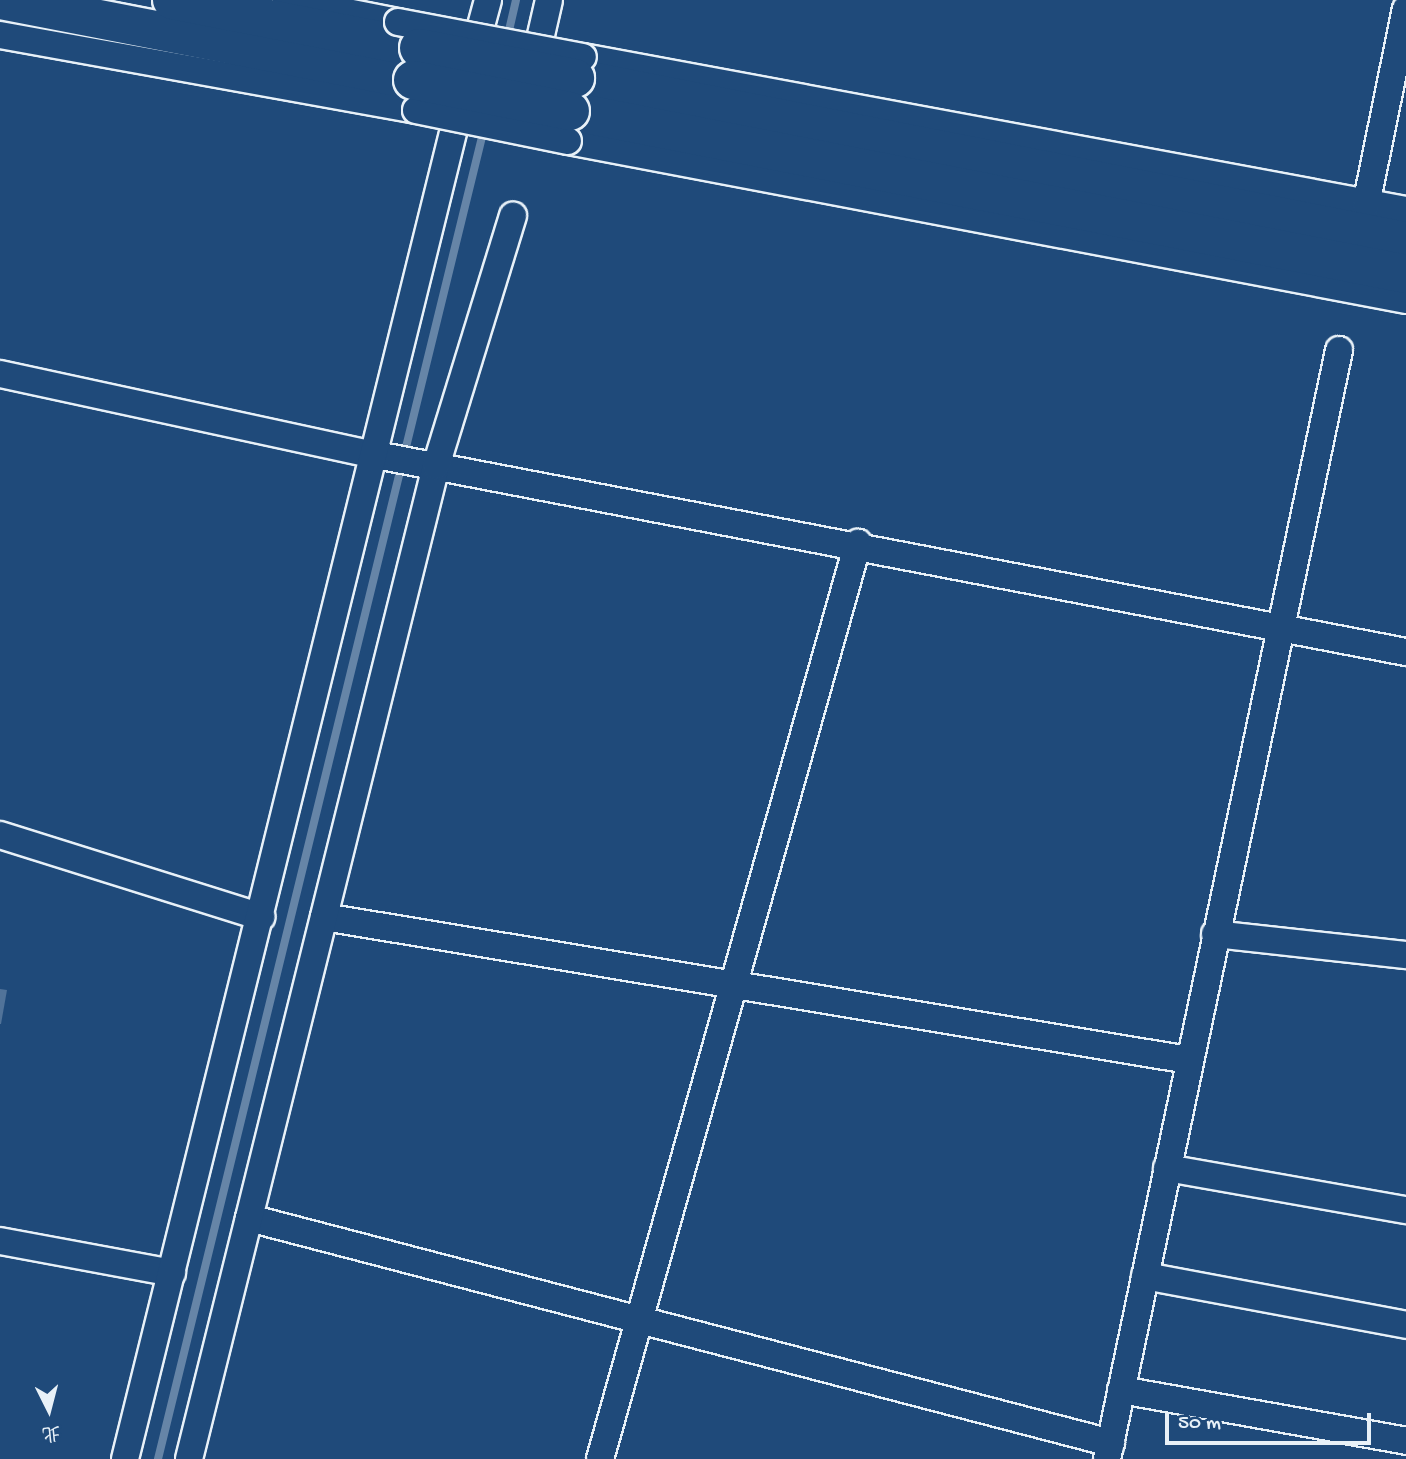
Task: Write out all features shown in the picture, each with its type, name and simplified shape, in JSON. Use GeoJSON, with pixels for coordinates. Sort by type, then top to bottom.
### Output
{"type":"FeatureCollection","features":[{"type":"Feature","properties":{"kind":"main road"},"geometry":{"type":"LineString","coordinates":[[1,0],[412,65],[1406,274]]}},
{"type":"Feature","properties":{"kind":"main road"},"geometry":{"type":"LineString","coordinates":[[172,0],[412,65]]}},
{"type":"Feature","properties":{"kind":"main road"},"geometry":{"type":"LineString","coordinates":[[574,97],[1406,241]]}},
{"type":"Feature","properties":{"kind":"street"},"geometry":{"type":"LineString","coordinates":[[286,0],[412,65],[538,48]]}},
{"type":"Feature","properties":{"kind":"street"},"geometry":{"type":"LineString","coordinates":[[125,1459],[261,917],[383,457],[425,234],[488,0]]}},
{"type":"Feature","properties":{"kind":"street"},"geometry":{"type":"LineString","coordinates":[[549,0],[538,48],[574,97],[1406,210]]}},
{"type":"Feature","properties":{"kind":"street"},"geometry":{"type":"LineString","coordinates":[[1366,205],[1406,9]]}},
{"type":"Feature","properties":{"kind":"street"},"geometry":{"type":"LineString","coordinates":[[0,35],[412,65],[574,97],[1406,300]]}},
{"type":"Feature","properties":{"kind":"street"},"geometry":{"type":"LineString","coordinates":[[188,1459],[324,917],[426,464],[513,216]]}},
{"type":"Feature","properties":{"kind":"street"},"geometry":{"type":"LineString","coordinates":[[249,1218],[637,1319],[1109,1451],[1278,627],[1339,350]]}},
{"type":"Feature","properties":{"kind":"street"},"geometry":{"type":"LineString","coordinates":[[0,374],[383,457],[858,543],[1406,652]]}},
{"type":"Feature","properties":{"kind":"street"},"geometry":{"type":"LineString","coordinates":[[600,1459],[637,1319],[858,543]]}},
{"type":"Feature","properties":{"kind":"street"},"geometry":{"type":"LineString","coordinates":[[0,835],[261,917]]}},
{"type":"Feature","properties":{"kind":"street"},"geometry":{"type":"LineString","coordinates":[[324,917],[1189,1060]]}},
{"type":"Feature","properties":{"kind":"street"},"geometry":{"type":"LineString","coordinates":[[1215,934],[1406,955]]}},
{"type":"Feature","properties":{"kind":"street"},"geometry":{"type":"LineString","coordinates":[[1167,1168],[1406,1210]]}},
{"type":"Feature","properties":{"kind":"street"},"geometry":{"type":"LineString","coordinates":[[0,1241],[172,1273]]}},
{"type":"Feature","properties":{"kind":"street"},"geometry":{"type":"LineString","coordinates":[[1145,1276],[1406,1325]]}},
{"type":"Feature","properties":{"kind":"street"},"geometry":{"type":"LineString","coordinates":[[1121,1390],[1406,1441]]}},
{"type":"Feature","properties":{"kind":"building"},"geometry":{"type":"Polygon","coordinates":[[[0,989],[7,990],[1,1024],[0,1024],[0,989]]]}},
{"type":"Feature","properties":{"kind":"waterway"},"geometry":{"type":"LineString","coordinates":[[507,39],[516,0]]}},
{"type":"Feature","properties":{"kind":"waterway"},"geometry":{"type":"LineString","coordinates":[[158,1459],[484,129]]}}]}
